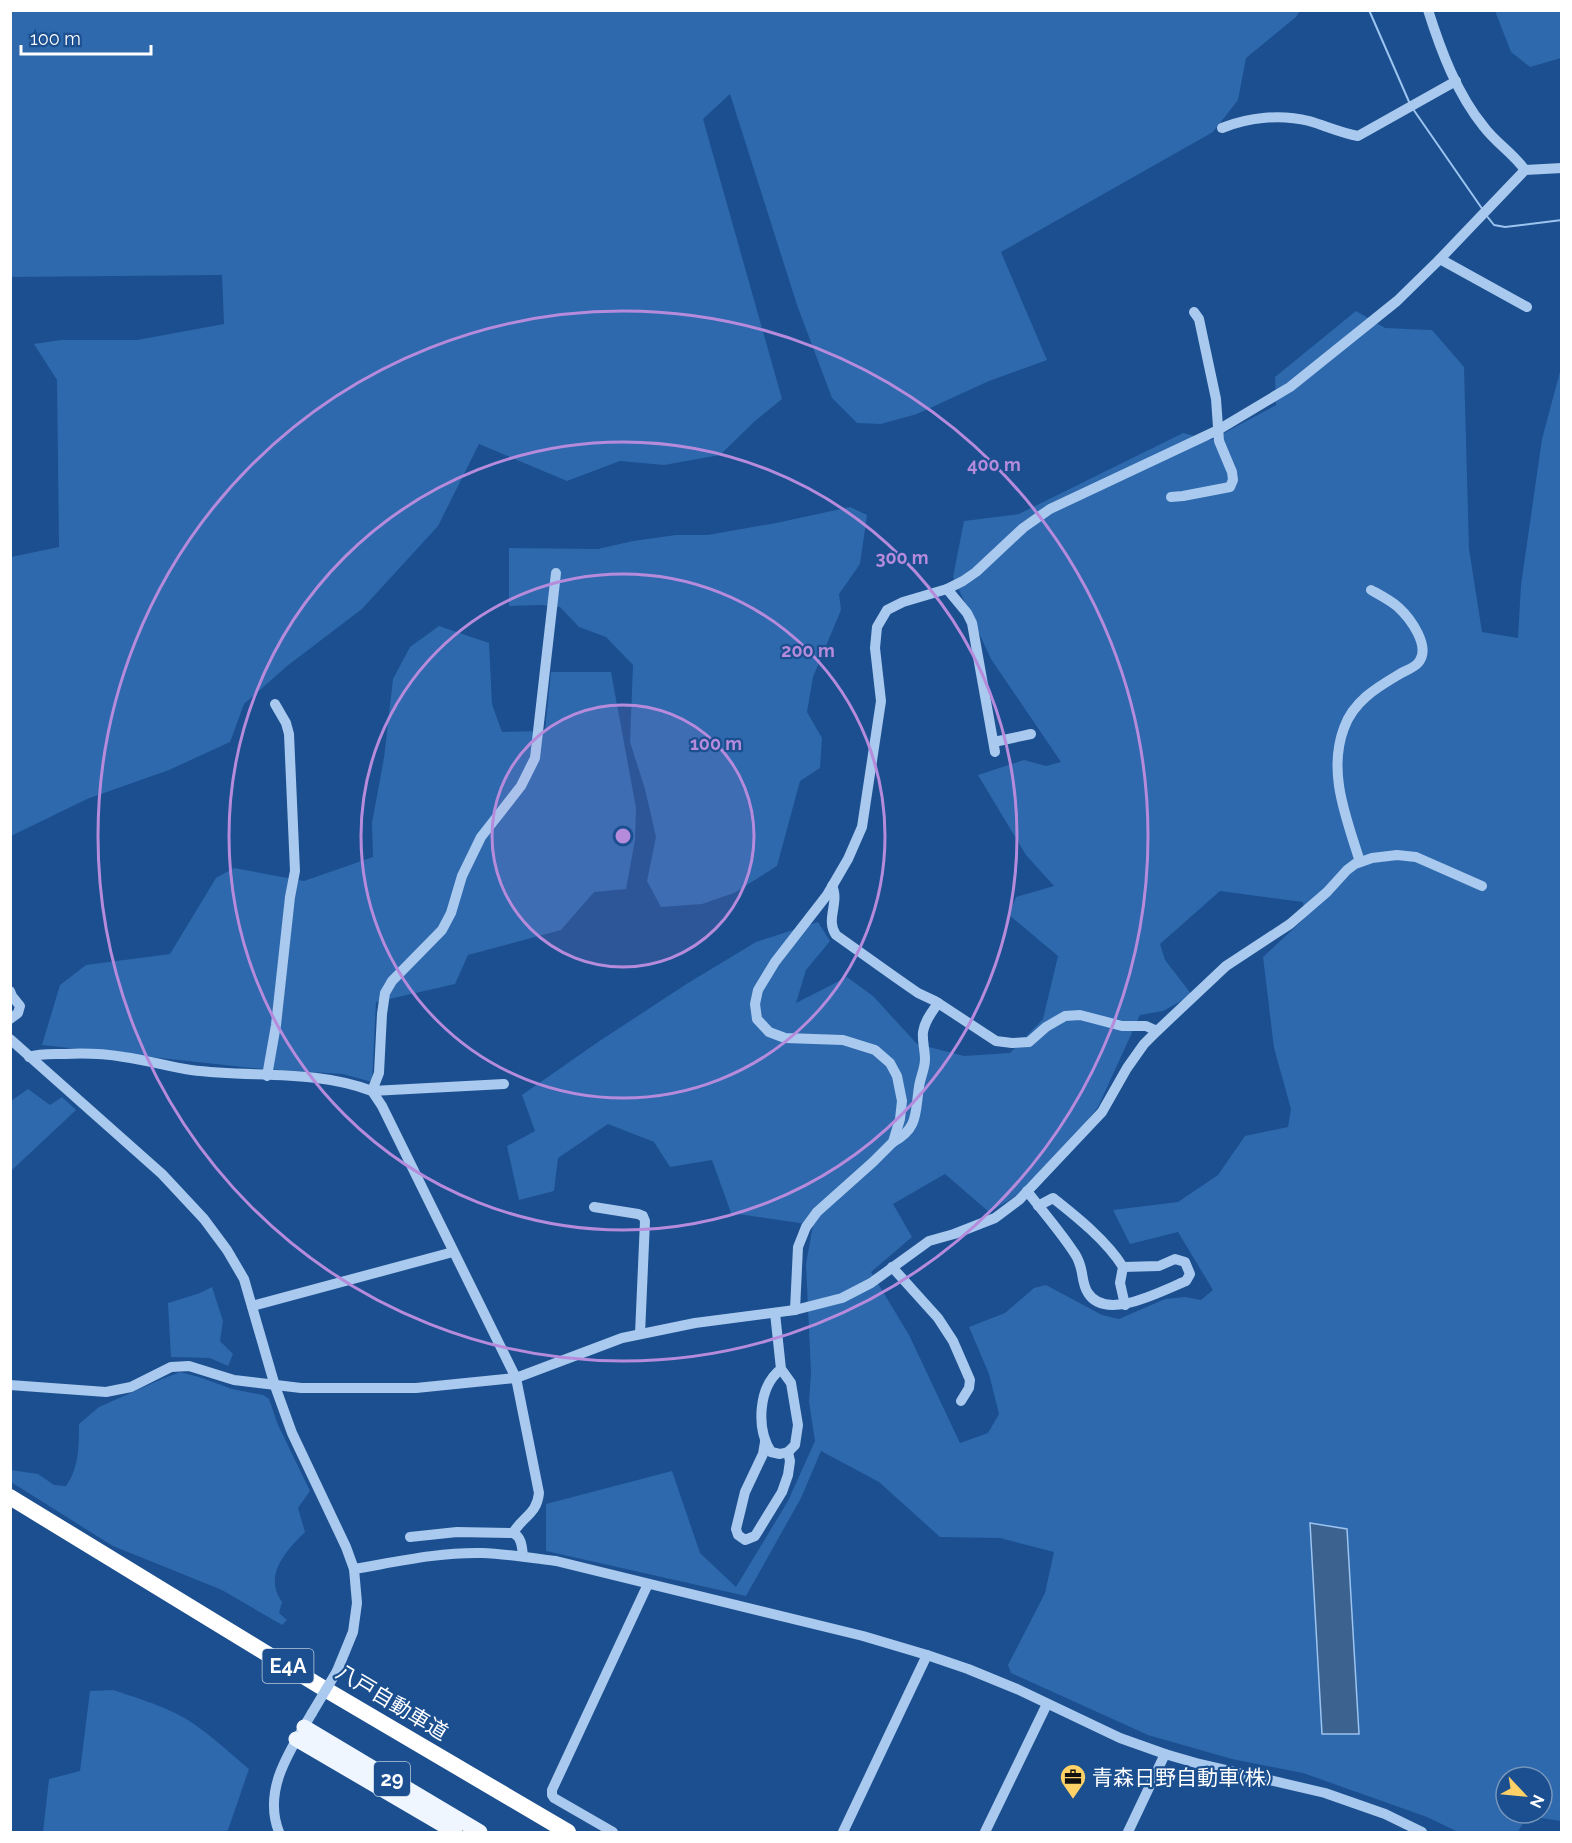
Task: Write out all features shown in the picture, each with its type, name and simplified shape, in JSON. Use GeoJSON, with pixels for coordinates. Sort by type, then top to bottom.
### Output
{"type":"FeatureCollection","features":[{"type":"Feature","properties":{"kind":"highway","name":"八戸自動車道"},"geometry":{"type":"LineString","coordinates":[[10,1497],[318,1685],[568,1833]]}},
{"type":"Feature","properties":{"kind":"main road","name":"29"},"geometry":{"type":"LineString","coordinates":[[300,1733],[455,1833]]}},
{"type":"Feature","properties":{"kind":"main road","name":"29"},"geometry":{"type":"LineString","coordinates":[[300,1733],[480,1833]]}},
{"type":"Feature","properties":{"kind":"street"},"geometry":{"type":"LineString","coordinates":[[1428,10],[1440,47],[1471,109],[1483,127],[1516,157],[1525,170]]}},
{"type":"Feature","properties":{"kind":"street"},"geometry":{"type":"LineString","coordinates":[[1222,128],[1257,118],[1288,117],[1358,136],[1456,81]]}},
{"type":"Feature","properties":{"kind":"street"},"geometry":{"type":"LineString","coordinates":[[893,1142],[900,1119],[902,1101],[897,1076],[890,1063],[875,1050],[843,1040],[785,1038],[769,1032],[757,1019],[755,1004],[758,990],[775,962],[832,886],[848,859],[862,827],[881,701],[875,648],[877,627],[887,610],[903,602],[947,589],[976,572],[1023,528],[1050,509],[1218,430],[1290,387],[1397,301],[1525,170],[1562,168]]}},
{"type":"Feature","properties":{"kind":"street"},"geometry":{"type":"LineString","coordinates":[[1440,259],[1527,307]]}},
{"type":"Feature","properties":{"kind":"street"},"geometry":{"type":"LineString","coordinates":[[1171,496],[1184,496],[1230,487],[1233,480],[1219,441],[1216,399],[1199,319],[1194,312]]}},
{"type":"Feature","properties":{"kind":"street"},"geometry":{"type":"LineString","coordinates":[[372,1091],[379,1073],[382,1014],[386,993],[392,981],[442,930],[451,914],[462,876],[482,837],[521,786],[535,758],[556,573]]}},
{"type":"Feature","properties":{"kind":"street"},"geometry":{"type":"LineString","coordinates":[[947,589],[972,623],[994,747],[1031,734]]}},
{"type":"Feature","properties":{"kind":"street"},"geometry":{"type":"LineString","coordinates":[[1360,862],[1337,780],[1343,729],[1351,713],[1364,697],[1418,663],[1422,652],[1421,638],[1409,620],[1397,606],[1371,590]]}},
{"type":"Feature","properties":{"kind":"street"},"geometry":{"type":"LineString","coordinates":[[267,1076],[276,1025],[295,871],[290,734],[275,704]]}},
{"type":"Feature","properties":{"kind":"street"},"geometry":{"type":"LineString","coordinates":[[10,1385],[106,1392],[131,1386],[171,1367],[189,1366],[234,1380],[301,1388],[416,1388],[516,1378],[622,1338],[695,1323],[795,1310],[842,1298],[870,1283],[928,1241],[954,1234],[995,1218],[1027,1191],[1102,1112],[1133,1060],[1156,1031],[1226,966],[1290,924],[1327,892],[1347,870],[1372,858],[1397,855],[1416,857],[1482,886]]}},
{"type":"Feature","properties":{"kind":"street"},"geometry":{"type":"LineString","coordinates":[[832,886],[836,893],[831,923],[836,935],[895,977],[996,1041],[1029,1042],[1046,1027],[1065,1016],[1080,1015],[1122,1026],[1146,1026],[1156,1031]]}},
{"type":"Feature","properties":{"kind":"street"},"geometry":{"type":"LineString","coordinates":[[10,991],[20,1006],[18,1013],[10,1019]]}},
{"type":"Feature","properties":{"kind":"street"},"geometry":{"type":"LineString","coordinates":[[795,1310],[798,1247],[806,1227],[817,1212],[893,1142],[905,1136],[913,1124],[925,1059],[923,1032],[926,1020],[938,1003]]}},
{"type":"Feature","properties":{"kind":"street"},"geometry":{"type":"LineString","coordinates":[[10,1039],[162,1174],[204,1219],[227,1250],[244,1279],[275,1386],[292,1433],[346,1547],[354,1569],[357,1603],[353,1632],[337,1671],[286,1758],[274,1789],[274,1807],[279,1833]]}},
{"type":"Feature","properties":{"kind":"street"},"geometry":{"type":"LineString","coordinates":[[29,1057],[39,1054],[83,1053],[190,1070],[332,1079],[372,1091],[504,1084]]}},
{"type":"Feature","properties":{"kind":"street"},"geometry":{"type":"LineString","coordinates":[[372,1091],[382,1106],[516,1378],[539,1493],[535,1509],[519,1523],[513,1533]]}},
{"type":"Feature","properties":{"kind":"street"},"geometry":{"type":"LineString","coordinates":[[1027,1191],[1083,1267],[1084,1284],[1089,1295],[1103,1304],[1125,1305],[1186,1281],[1190,1274],[1185,1262],[1175,1259],[1159,1266],[1123,1267]]}},
{"type":"Feature","properties":{"kind":"street"},"geometry":{"type":"LineString","coordinates":[[1038,1206],[1053,1198],[1116,1255],[1123,1267],[1120,1283],[1125,1305]]}},
{"type":"Feature","properties":{"kind":"street"},"geometry":{"type":"LineString","coordinates":[[594,1207],[638,1214],[643,1216],[645,1221],[640,1334]]}},
{"type":"Feature","properties":{"kind":"street"},"geometry":{"type":"LineString","coordinates":[[252,1306],[453,1252]]}},
{"type":"Feature","properties":{"kind":"street"},"geometry":{"type":"LineString","coordinates":[[892,1268],[938,1318],[953,1341],[970,1380],[969,1388],[961,1401]]}},
{"type":"Feature","properties":{"kind":"street"},"geometry":{"type":"LineString","coordinates":[[775,1313],[781,1369],[791,1383],[798,1425],[795,1446],[788,1452],[780,1454],[771,1452],[765,1442],[761,1424],[763,1401],[771,1376],[781,1369]]}},
{"type":"Feature","properties":{"kind":"street"},"geometry":{"type":"LineString","coordinates":[[765,1442],[763,1454],[745,1492],[736,1529],[738,1535],[745,1540],[755,1536],[782,1491],[789,1475],[788,1452]]}},
{"type":"Feature","properties":{"kind":"street"},"geometry":{"type":"LineString","coordinates":[[410,1537],[457,1532],[513,1533],[517,1534],[521,1542],[523,1556]]}},
{"type":"Feature","properties":{"kind":"street"},"geometry":{"type":"LineString","coordinates":[[354,1569],[431,1556],[481,1553],[523,1556],[556,1561],[863,1636],[968,1669],[1120,1738],[1165,1754],[1325,1793],[1385,1814],[1418,1832]]}},
{"type":"Feature","properties":{"kind":"street"},"geometry":{"type":"LineString","coordinates":[[614,1833],[554,1798],[552,1790],[648,1584]]}},
{"type":"Feature","properties":{"kind":"street"},"geometry":{"type":"LineString","coordinates":[[843,1833],[927,1655]]}},
{"type":"Feature","properties":{"kind":"street"},"geometry":{"type":"LineString","coordinates":[[985,1833],[1047,1704]]}},
{"type":"Feature","properties":{"kind":"street"},"geometry":{"type":"LineString","coordinates":[[1128,1833],[1165,1754]]}},
{"type":"Feature","properties":{"kind":"shaded area"},"geometry":{"type":"Polygon","coordinates":[[[11,11],[1300,11],[1296,17],[1246,58],[1238,100],[1213,132],[1001,252],[1047,360],[989,381],[917,414],[881,424],[857,423],[832,398],[797,305],[730,94],[703,119],[782,399],[720,455],[664,465],[620,461],[567,481],[479,444],[438,526],[362,609],[287,666],[244,704],[230,742],[169,770],[87,799],[11,836],[11,557],[59,547],[57,380],[34,344],[61,340],[137,340],[224,324],[222,275],[11,277],[11,11]]]}},
{"type":"Feature","properties":{"kind":"shaded area"},"geometry":{"type":"Polygon","coordinates":[[[1495,11],[1561,11],[1561,58],[1530,67],[1511,52],[1495,11]]]}},
{"type":"Feature","properties":{"kind":"shaded area"},"geometry":{"type":"Polygon","coordinates":[[[1356,311],[1385,328],[1432,330],[1464,367],[1469,549],[1482,632],[1518,638],[1521,585],[1542,439],[1561,368],[1561,1821],[1554,1820],[1554,1765],[1494,1765],[1494,1825],[1522,1825],[1518,1832],[1458,1832],[1427,1817],[1303,1773],[1232,1759],[1148,1735],[1011,1673],[1008,1665],[1045,1593],[1054,1552],[1000,1538],[940,1537],[879,1482],[821,1451],[801,1498],[746,1596],[546,1551],[546,1504],[672,1471],[700,1553],[736,1587],[788,1501],[815,1441],[809,1402],[811,1373],[806,1264],[813,1225],[731,1213],[712,1160],[670,1167],[654,1142],[608,1124],[558,1158],[554,1191],[519,1200],[507,1146],[535,1131],[522,1095],[688,983],[756,942],[818,922],[830,941],[806,970],[796,1003],[847,977],[873,996],[917,1044],[964,1056],[1010,1053],[1043,1019],[1058,956],[1009,915],[1016,897],[1054,886],[1026,855],[978,775],[1024,760],[1046,766],[1061,762],[991,659],[953,577],[964,521],[1019,514],[1183,433],[1211,440],[1276,405],[1275,377],[1356,311]],[[1220,891],[1160,944],[1165,960],[1192,995],[1163,1011],[1140,1015],[1098,1107],[1045,1173],[1008,1201],[989,1212],[945,1174],[893,1204],[912,1237],[871,1272],[909,1335],[960,1443],[988,1433],[999,1414],[989,1374],[969,1327],[1005,1313],[1034,1288],[1046,1285],[1102,1315],[1119,1319],[1165,1299],[1185,1297],[1201,1300],[1213,1290],[1178,1232],[1130,1244],[1113,1210],[1178,1202],[1218,1175],[1245,1136],[1288,1127],[1291,1109],[1274,1048],[1263,957],[1305,918],[1303,902],[1220,891]]]}},
{"type":"Feature","properties":{"kind":"shaded area"},"geometry":{"type":"Polygon","coordinates":[[[850,507],[867,515],[860,564],[839,594],[841,610],[813,677],[807,712],[822,738],[820,768],[800,781],[777,866],[734,893],[702,904],[661,907],[647,881],[656,837],[645,789],[630,742],[633,665],[606,637],[579,627],[560,607],[509,606],[509,548],[598,549],[676,535],[708,535],[850,507]]]}},
{"type":"Feature","properties":{"kind":"shaded area"},"geometry":{"type":"Polygon","coordinates":[[[439,626],[489,643],[492,704],[502,732],[545,731],[551,672],[611,672],[636,808],[635,840],[626,889],[594,892],[561,930],[468,955],[455,984],[376,1002],[372,1082],[343,1074],[252,1068],[42,1045],[60,985],[86,965],[170,954],[216,878],[234,868],[304,881],[373,857],[372,823],[384,758],[393,679],[410,647],[439,626]]]}},
{"type":"Feature","properties":{"kind":"shaded area"},"geometry":{"type":"Polygon","coordinates":[[[28,1089],[50,1105],[62,1097],[76,1110],[12,1170],[10,1169],[11,1101],[28,1089]]]}},
{"type":"Feature","properties":{"kind":"shaded area"},"geometry":{"type":"Polygon","coordinates":[[[212,1287],[223,1321],[220,1341],[233,1354],[228,1366],[210,1358],[171,1357],[168,1303],[212,1287]]]}},
{"type":"Feature","properties":{"kind":"shaded area"},"geometry":{"type":"Polygon","coordinates":[[[180,1372],[232,1389],[263,1395],[269,1399],[278,1425],[310,1491],[298,1508],[305,1532],[284,1555],[276,1573],[277,1592],[282,1602],[279,1613],[287,1620],[282,1625],[222,1590],[113,1546],[11,1482],[11,1470],[38,1474],[54,1485],[66,1486],[76,1464],[79,1424],[99,1407],[180,1372]]]}},
{"type":"Feature","properties":{"kind":"shaded area"},"geometry":{"type":"Polygon","coordinates":[[[1310,1523],[1347,1529],[1359,1734],[1322,1734],[1310,1523]]]}},
{"type":"Feature","properties":{"kind":"shaded area"},"geometry":{"type":"Polygon","coordinates":[[[113,1690],[160,1706],[185,1718],[249,1769],[228,1830],[225,1832],[43,1832],[49,1779],[80,1771],[90,1691],[113,1690]]]}},
{"type":"Feature","properties":{"kind":"waterway"},"geometry":{"type":"LineString","coordinates":[[1369,10],[1410,104]]}},
{"type":"Feature","properties":{"kind":"waterway"},"geometry":{"type":"LineString","coordinates":[[1413,109],[1483,210]]}},
{"type":"Feature","properties":{"kind":"waterway"},"geometry":{"type":"LineString","coordinates":[[1486,215],[1494,225],[1505,227],[1562,220]]}},
{"type":"Feature","properties":{"kind":"place","name":"青森日野自動車(株)"},"geometry":{"type":"Point","coordinates":[1073,1800]}}]}
